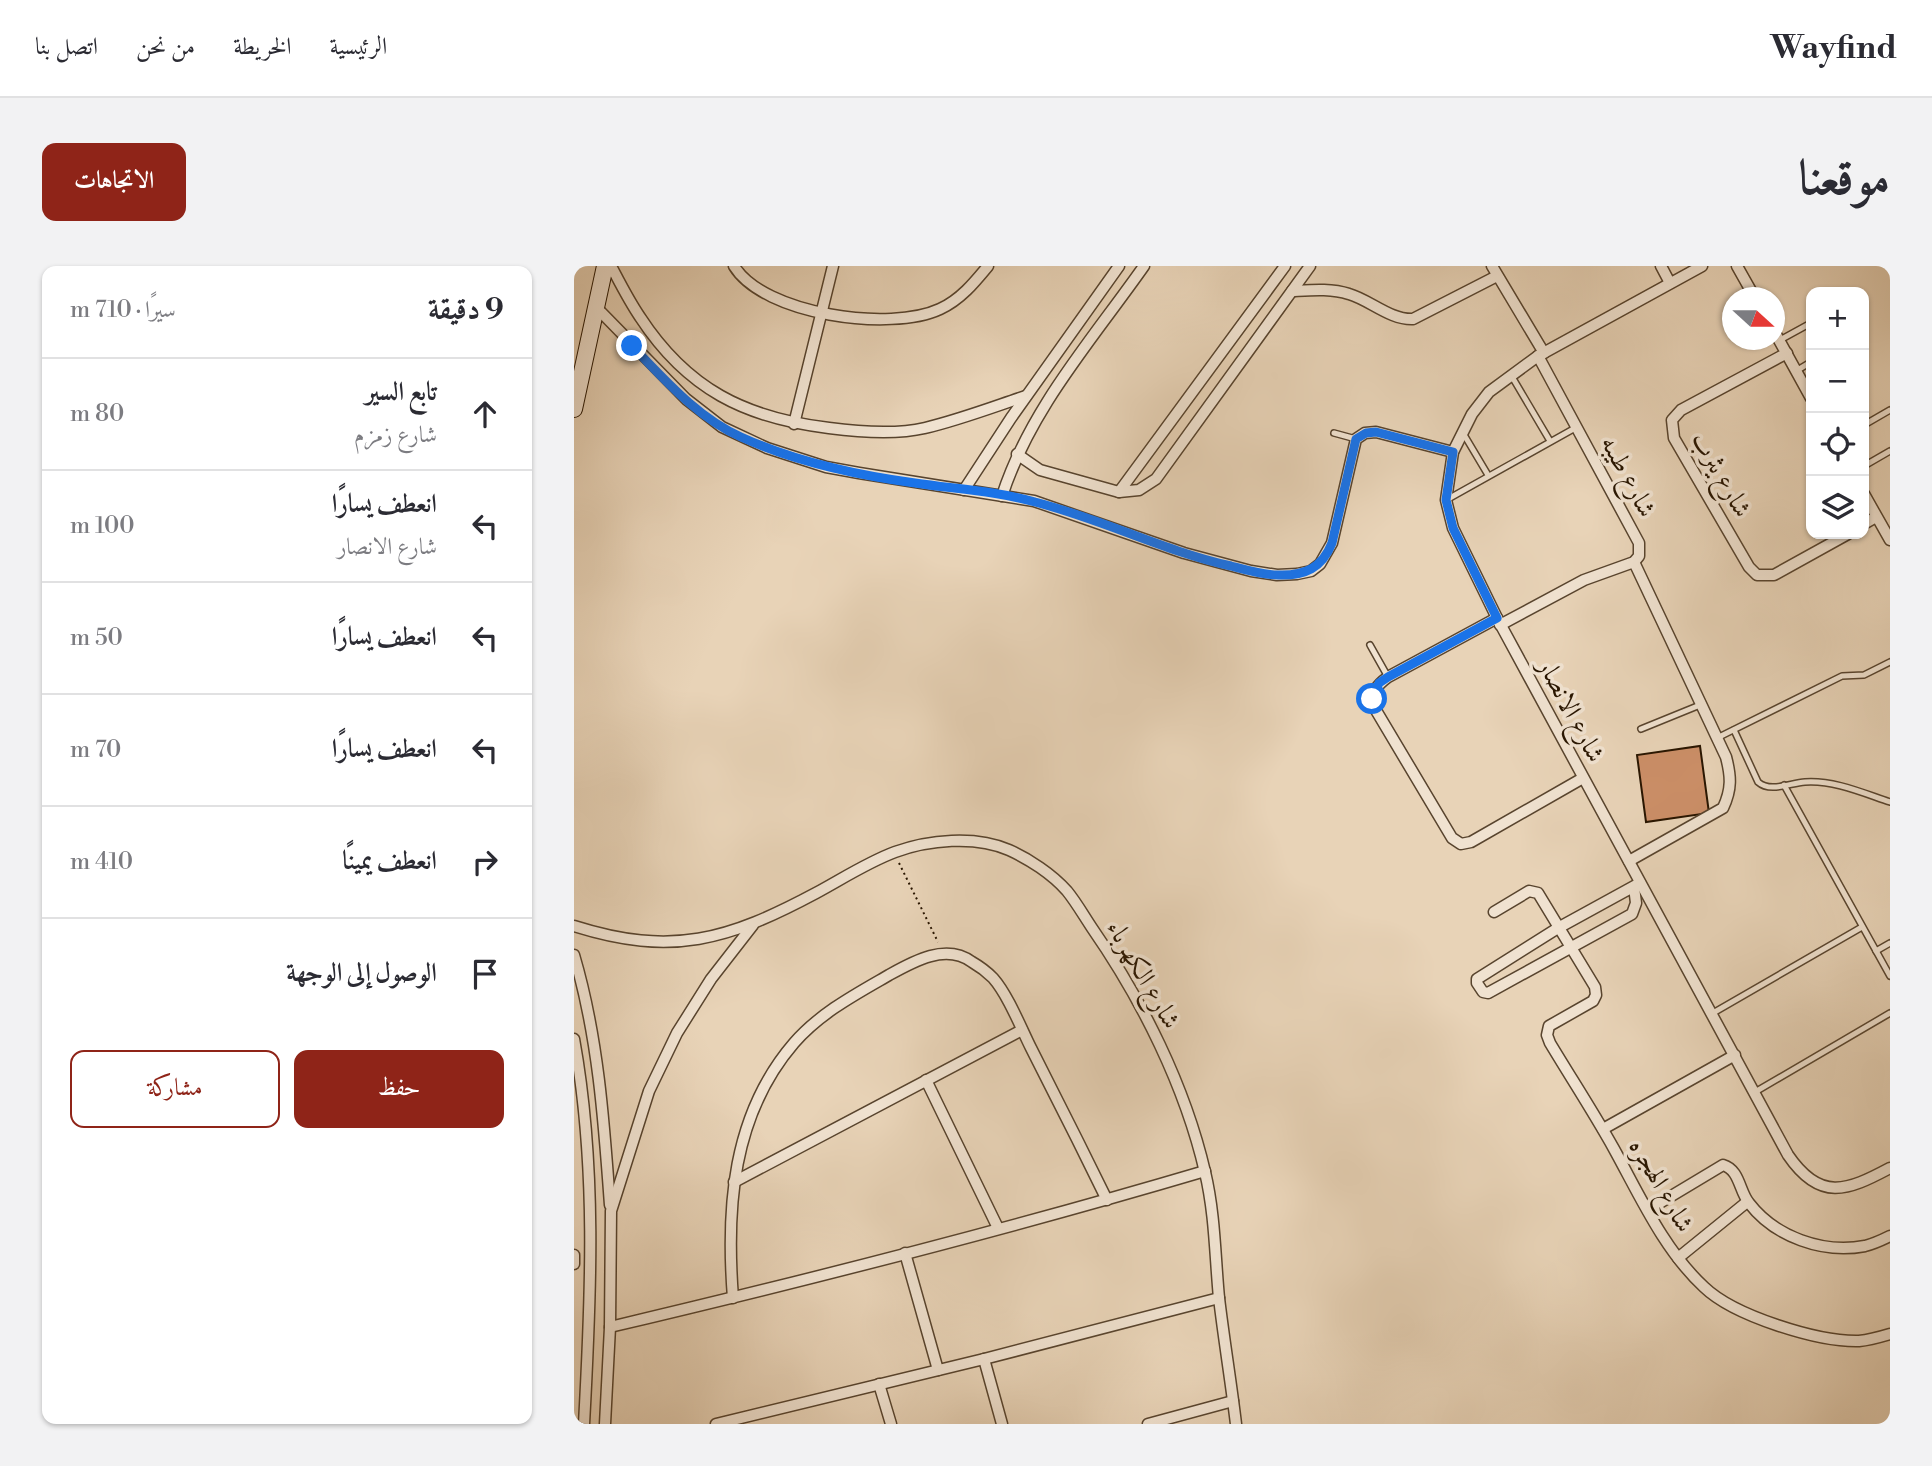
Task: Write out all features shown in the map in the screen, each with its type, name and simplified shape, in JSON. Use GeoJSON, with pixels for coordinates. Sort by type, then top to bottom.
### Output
{"type":"FeatureCollection","features":[{"type":"Feature","properties":{"kind":"main road"},"geometry":{"type":"LineString","coordinates":[[574,409],[605,266]]}},
{"type":"Feature","properties":{"kind":"street"},"geometry":{"type":"LineString","coordinates":[[611,266],[639,316],[659,343],[704,387],[732,402],[794,424],[850,431],[923,429],[1026,396]]}},
{"type":"Feature","properties":{"kind":"street"},"geometry":{"type":"LineString","coordinates":[[734,266],[751,285],[771,296],[822,314],[887,318],[918,316],[937,311],[952,303],[972,286],[988,266]]}},
{"type":"Feature","properties":{"kind":"street"},"geometry":{"type":"LineString","coordinates":[[794,424],[833,266]]}},
{"type":"Feature","properties":{"kind":"street"},"geometry":{"type":"LineString","coordinates":[[964,490],[1026,396],[1119,266]]}},
{"type":"Feature","properties":{"kind":"street"},"geometry":{"type":"LineString","coordinates":[[1002,496],[1017,454],[1040,411],[1144,266]]}},
{"type":"Feature","properties":{"kind":"street"},"geometry":{"type":"LineString","coordinates":[[1119,492],[1285,266]]}},
{"type":"Feature","properties":{"kind":"street"},"geometry":{"type":"LineString","coordinates":[[1017,454],[1040,470],[1119,492],[1139,490],[1156,479],[1310,266]]}},
{"type":"Feature","properties":{"kind":"street"},"geometry":{"type":"LineString","coordinates":[[1661,266],[1671,283]]}},
{"type":"Feature","properties":{"kind":"street","name":"شارع الانصار"},"geometry":{"type":"LineString","coordinates":[[1702,266],[1541,354],[1510,374],[1489,392],[1462,431],[1453,452],[1446,500],[1453,528],[1499,621],[1629,861],[1637,885],[1713,1013],[1788,1155],[1806,1177],[1830,1188],[1856,1186],[1890,1168]]}},
{"type":"Feature","properties":{"kind":"street"},"geometry":{"type":"LineString","coordinates":[[1737,266],[1749,287]]}},
{"type":"Feature","properties":{"kind":"street"},"geometry":{"type":"LineString","coordinates":[[1292,291],[1348,293],[1402,318],[1413,319],[1494,271]]}},
{"type":"Feature","properties":{"kind":"street","name":"شارع طيبه"},"geometry":{"type":"LineString","coordinates":[[1494,271],[1541,354],[1639,543],[1639,556],[1634,562]]}},
{"type":"Feature","properties":{"kind":"street"},"geometry":{"type":"LineString","coordinates":[[595,306],[686,399],[722,427],[740,437],[826,467],[1034,501],[1215,563],[1277,575],[1311,570],[1326,556],[1332,543],[1356,439],[1366,433],[1376,432],[1453,452]]}},
{"type":"Feature","properties":{"kind":"street"},"geometry":{"type":"LineString","coordinates":[[1785,349],[1806,388]]}},
{"type":"Feature","properties":{"kind":"street","name":"شارع يثرب"},"geometry":{"type":"LineString","coordinates":[[1787,353],[1681,410],[1672,420],[1674,438],[1749,568],[1758,575],[1774,575],[1839,539]]}},
{"type":"Feature","properties":{"kind":"street"},"geometry":{"type":"LineString","coordinates":[[1869,503],[1890,540]]}},
{"type":"Feature","properties":{"kind":"street"},"geometry":{"type":"LineString","coordinates":[[1869,521],[1877,517]]}},
{"type":"Feature","properties":{"kind":"street"},"geometry":{"type":"LineString","coordinates":[[1583,778],[1471,842],[1461,844],[1452,838],[1374,707],[1373,692],[1383,680],[1499,621],[1584,580],[1634,562],[1726,757],[1731,777],[1730,793],[1723,808],[1629,861]]}},
{"type":"Feature","properties":{"kind":"street","name":"شارع الكهرباء"},"geometry":{"type":"LineString","coordinates":[[574,926],[629,939],[675,943],[707,938],[753,925],[894,852],[921,845],[954,841],[986,844],[1007,849],[1037,866],[1066,891],[1110,953],[1148,1023],[1184,1103],[1205,1171],[1216,1242],[1219,1298],[1236,1424]]}},
{"type":"Feature","properties":{"kind":"street"},"geometry":{"type":"LineString","coordinates":[[1637,885],[1632,914],[1488,993],[1483,992],[1477,984],[1477,979],[1558,928],[1637,885]]}},
{"type":"Feature","properties":{"kind":"street"},"geometry":{"type":"LineString","coordinates":[[1494,912],[1529,891],[1538,893],[1572,947]]}},
{"type":"Feature","properties":{"kind":"street","name":"شارع الكهرباء"},"geometry":{"type":"LineString","coordinates":[[605,1424],[610,1327],[611,1211],[649,1091],[677,1032],[712,979],[753,925]]}},
{"type":"Feature","properties":{"kind":"street","name":"شارع الهجره"},"geometry":{"type":"LineString","coordinates":[[1572,947],[1595,986],[1596,995],[1592,1002],[1555,1022],[1549,1027],[1547,1035],[1678,1258],[1705,1289],[1727,1303],[1796,1332],[1827,1339],[1860,1341],[1890,1334]]}},
{"type":"Feature","properties":{"kind":"street"},"geometry":{"type":"LineString","coordinates":[[733,1298],[729,1251],[738,1153],[769,1078],[795,1042],[839,1004],[906,965],[943,952],[970,960],[994,979],[1107,1200]]}},
{"type":"Feature","properties":{"kind":"street"},"geometry":{"type":"LineString","coordinates":[[574,955],[587,1007],[601,1091],[611,1211]]}},
{"type":"Feature","properties":{"kind":"street"},"geometry":{"type":"LineString","coordinates":[[734,1182],[1022,1030]]}},
{"type":"Feature","properties":{"kind":"street"},"geometry":{"type":"LineString","coordinates":[[574,1039],[587,1153],[590,1221],[584,1424]]}},
{"type":"Feature","properties":{"kind":"street"},"geometry":{"type":"LineString","coordinates":[[1603,1129],[1735,1055]]}},
{"type":"Feature","properties":{"kind":"street"},"geometry":{"type":"LineString","coordinates":[[926,1080],[998,1228]]}},
{"type":"Feature","properties":{"kind":"street"},"geometry":{"type":"LineString","coordinates":[[1648,1210],[1723,1165],[1734,1172],[1748,1202],[1767,1222],[1786,1235],[1828,1248],[1866,1246],[1890,1236]]}},
{"type":"Feature","properties":{"kind":"street"},"geometry":{"type":"LineString","coordinates":[[610,1327],[905,1253],[1107,1200],[1205,1171]]}},
{"type":"Feature","properties":{"kind":"street"},"geometry":{"type":"LineString","coordinates":[[1678,1258],[1748,1202]]}},
{"type":"Feature","properties":{"kind":"street"},"geometry":{"type":"LineString","coordinates":[[905,1253],[938,1370]]}},
{"type":"Feature","properties":{"kind":"street"},"geometry":{"type":"LineString","coordinates":[[574,1255],[574,1264]]}},
{"type":"Feature","properties":{"kind":"street"},"geometry":{"type":"LineString","coordinates":[[716,1424],[1219,1298]]}},
{"type":"Feature","properties":{"kind":"street"},"geometry":{"type":"LineString","coordinates":[[984,1359],[1002,1424]]}},
{"type":"Feature","properties":{"kind":"street"},"geometry":{"type":"LineString","coordinates":[[879,1384],[891,1424]]}},
{"type":"Feature","properties":{"kind":"street"},"geometry":{"type":"LineString","coordinates":[[1148,1424],[1233,1401]]}},
{"type":"Feature","properties":{"kind":"lane"},"geometry":{"type":"LineString","coordinates":[[1785,332],[1806,325]]}},
{"type":"Feature","properties":{"kind":"lane"},"geometry":{"type":"LineString","coordinates":[[1797,371],[1806,365]]}},
{"type":"Feature","properties":{"kind":"lane"},"geometry":{"type":"LineString","coordinates":[[1510,374],[1550,442]]}},
{"type":"Feature","properties":{"kind":"lane"},"geometry":{"type":"LineString","coordinates":[[1869,422],[1890,410]]}},
{"type":"Feature","properties":{"kind":"lane"},"geometry":{"type":"LineString","coordinates":[[1446,500],[1577,427]]}},
{"type":"Feature","properties":{"kind":"lane"},"geometry":{"type":"LineString","coordinates":[[1462,431],[1489,475]]}},
{"type":"Feature","properties":{"kind":"lane"},"geometry":{"type":"LineString","coordinates":[[1334,433],[1356,439]]}},
{"type":"Feature","properties":{"kind":"lane"},"geometry":{"type":"LineString","coordinates":[[1869,463],[1890,451]]}},
{"type":"Feature","properties":{"kind":"lane"},"geometry":{"type":"LineString","coordinates":[[1370,645],[1383,680]]}},
{"type":"Feature","properties":{"kind":"lane"},"geometry":{"type":"LineString","coordinates":[[1717,738],[1842,676],[1864,675],[1890,662]]}},
{"type":"Feature","properties":{"kind":"lane"},"geometry":{"type":"LineString","coordinates":[[1641,729],[1700,705]]}},
{"type":"Feature","properties":{"kind":"lane"},"geometry":{"type":"LineString","coordinates":[[1734,730],[1758,782],[1766,786],[1830,783],[1890,802]]}},
{"type":"Feature","properties":{"kind":"lane"},"geometry":{"type":"LineString","coordinates":[[1784,785],[1890,976]]}},
{"type":"Feature","properties":{"kind":"lane"},"geometry":{"type":"LineString","coordinates":[[1713,1013],[1863,927]]}},
{"type":"Feature","properties":{"kind":"lane"},"geometry":{"type":"LineString","coordinates":[[1876,951],[1890,943]]}},
{"type":"Feature","properties":{"kind":"lane"},"geometry":{"type":"LineString","coordinates":[[1755,1092],[1890,1013]]}},
{"type":"Feature","properties":{"kind":"path"},"geometry":{"type":"LineString","coordinates":[[894,852],[943,952]]}},
{"type":"Feature","properties":{"kind":"building"},"geometry":{"type":"Polygon","coordinates":[[[1700,746],[1709,813],[1646,822],[1637,755],[1700,746]]]}},
{"type":"Feature","properties":{"kind":"route"},"geometry":{"type":"LineString","coordinates":[[632,346],[686,399],[722,427],[740,437],[792,457],[826,467],[913,483],[1034,501],[1215,563],[1277,575],[1311,570],[1326,556],[1332,543],[1356,439],[1366,433],[1376,432],[1453,452],[1446,500],[1453,528],[1497,618],[1388,677],[1379,683],[1372,699]]}}]}
